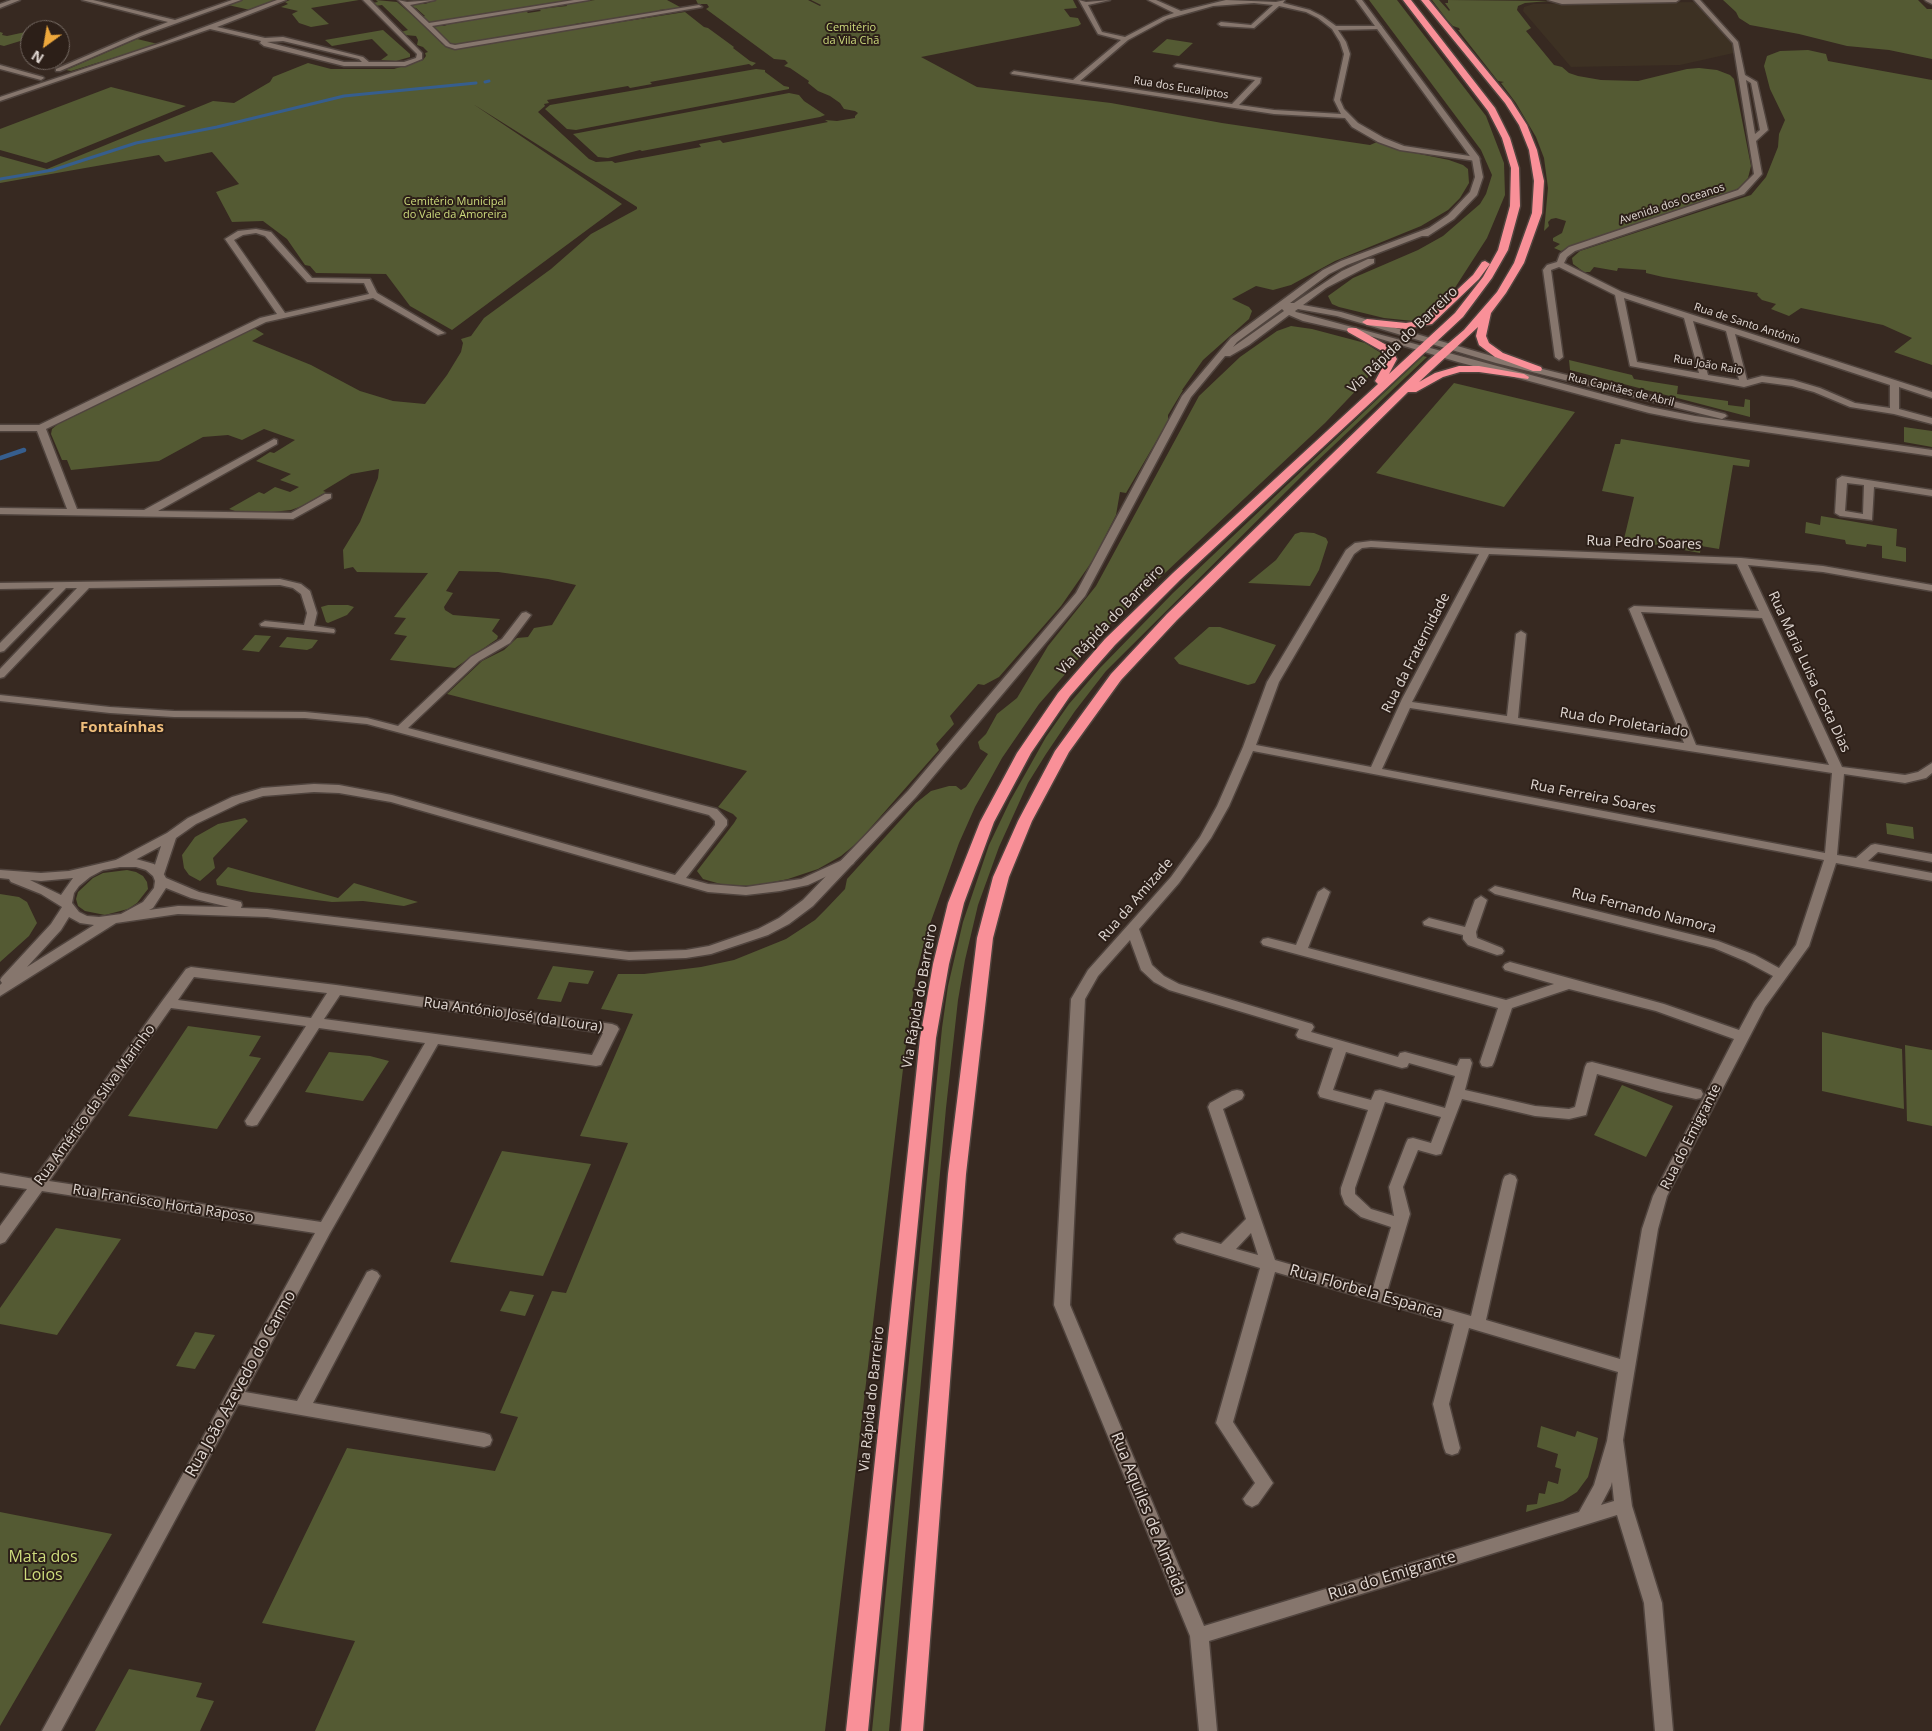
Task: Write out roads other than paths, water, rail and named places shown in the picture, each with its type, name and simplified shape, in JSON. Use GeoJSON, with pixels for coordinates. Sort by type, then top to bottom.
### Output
{"type":"FeatureCollection","features":[{"type":"Feature","properties":{"kind":"highway","name":"Via Rápida do Barreiro"},"geometry":{"type":"LineString","coordinates":[[857,1731],[928,1038],[954,912],[987,822],[1024,752],[1065,693],[1110,642],[1177,576],[1458,315],[1481,288],[1503,250],[1515,206],[1514,168],[1506,138],[1492,110],[1407,0]]}},
{"type":"Feature","properties":{"kind":"highway"},"geometry":{"type":"LineString","coordinates":[[912,1731],[957,1174],[985,938],[1002,876],[1024,821],[1062,751],[1116,676],[1172,617],[1487,311],[1501,293],[1519,263],[1537,213],[1539,181],[1533,150],[1523,125],[1508,102],[1425,0]]}},
{"type":"Feature","properties":{"kind":"highway"},"geometry":{"type":"LineString","coordinates":[[1367,322],[1406,326],[1428,322],[1476,277],[1505,237]]}},
{"type":"Feature","properties":{"kind":"highway"},"geometry":{"type":"LineString","coordinates":[[1487,311],[1480,336],[1484,345],[1499,355],[1537,369]]}},
{"type":"Feature","properties":{"kind":"highway"},"geometry":{"type":"LineString","coordinates":[[1352,330],[1386,349],[1391,355],[1392,359],[1376,390]]}},
{"type":"Feature","properties":{"kind":"highway"},"geometry":{"type":"LineString","coordinates":[[1399,396],[1439,374],[1459,369],[1479,369],[1524,376]]}},
{"type":"Feature","properties":{"kind":"street"},"geometry":{"type":"LineString","coordinates":[[0,6],[17,0]]}},
{"type":"Feature","properties":{"kind":"street"},"geometry":{"type":"LineString","coordinates":[[85,0],[174,22]]}},
{"type":"Feature","properties":{"kind":"street"},"geometry":{"type":"LineString","coordinates":[[0,93],[41,78],[162,26],[238,0]]}},
{"type":"Feature","properties":{"kind":"street"},"geometry":{"type":"LineString","coordinates":[[0,99],[192,34],[283,0]]}},
{"type":"Feature","properties":{"kind":"street"},"geometry":{"type":"LineString","coordinates":[[266,40],[263,42],[266,45],[344,64],[405,64],[418,59],[420,54],[366,0]]}},
{"type":"Feature","properties":{"kind":"street"},"geometry":{"type":"LineString","coordinates":[[403,2],[432,0]]}},
{"type":"Feature","properties":{"kind":"street"},"geometry":{"type":"LineString","coordinates":[[429,26],[586,0]]}},
{"type":"Feature","properties":{"kind":"street"},"geometry":{"type":"LineString","coordinates":[[1107,0],[1083,2],[1100,33],[1126,38]]}},
{"type":"Feature","properties":{"kind":"street"},"geometry":{"type":"LineString","coordinates":[[1151,0],[1179,13]]}},
{"type":"Feature","properties":{"kind":"street"},"geometry":{"type":"LineString","coordinates":[[1218,360],[1265,329],[1323,286],[1345,273],[1404,247],[1451,217],[1474,193],[1478,182],[1476,159],[1359,0]]}},
{"type":"Feature","properties":{"kind":"street"},"geometry":{"type":"LineString","coordinates":[[1552,0],[1562,2],[1676,0]]}},
{"type":"Feature","properties":{"kind":"street","name":"Avenida dos Oceanos"},"geometry":{"type":"LineString","coordinates":[[1560,264],[1563,256],[1572,249],[1741,192],[1758,174],[1736,43],[1697,0]]}},
{"type":"Feature","properties":{"kind":"street"},"geometry":{"type":"LineString","coordinates":[[1928,0],[1932,2]]}},
{"type":"Feature","properties":{"kind":"street"},"geometry":{"type":"LineString","coordinates":[[403,2],[448,45],[460,47],[699,7]]}},
{"type":"Feature","properties":{"kind":"street"},"geometry":{"type":"LineString","coordinates":[[1074,82],[1126,38],[1179,13],[1226,2],[1280,2],[1320,17],[1334,28],[1344,42],[1347,54],[1337,100],[1345,116],[1367,133],[1403,148],[1476,159]]}},
{"type":"Feature","properties":{"kind":"street"},"geometry":{"type":"LineString","coordinates":[[1221,24],[1252,27],[1280,2]]}},
{"type":"Feature","properties":{"kind":"street"},"geometry":{"type":"LineString","coordinates":[[201,13],[214,12],[226,14],[230,16],[228,20]]}},
{"type":"Feature","properties":{"kind":"street"},"geometry":{"type":"LineString","coordinates":[[1095,24],[1103,26]]}},
{"type":"Feature","properties":{"kind":"street"},"geometry":{"type":"LineString","coordinates":[[162,26],[161,32],[166,34],[192,34]]}},
{"type":"Feature","properties":{"kind":"street"},"geometry":{"type":"LineString","coordinates":[[210,27],[266,40],[283,39],[327,49],[361,58],[366,62],[364,64]]}},
{"type":"Feature","properties":{"kind":"street"},"geometry":{"type":"LineString","coordinates":[[1334,28],[1379,27]]}},
{"type":"Feature","properties":{"kind":"street"},"geometry":{"type":"LineString","coordinates":[[1128,30],[1136,32]]}},
{"type":"Feature","properties":{"kind":"street"},"geometry":{"type":"LineString","coordinates":[[1177,66],[1259,79],[1234,106]]}},
{"type":"Feature","properties":{"kind":"street"},"geometry":{"type":"LineString","coordinates":[[0,67],[41,78]]}},
{"type":"Feature","properties":{"kind":"street","name":"Rua dos Eucaliptos"},"geometry":{"type":"LineString","coordinates":[[1014,73],[1285,114],[1345,116]]}},
{"type":"Feature","properties":{"kind":"street"},"geometry":{"type":"LineString","coordinates":[[1740,75],[1754,82],[1764,130],[1752,140]]}},
{"type":"Feature","properties":{"kind":"street"},"geometry":{"type":"LineString","coordinates":[[2,875],[45,891],[67,905],[74,915],[85,920],[99,921],[178,910],[267,913],[629,956],[686,954],[738,942],[763,932],[784,921],[808,903],[851,860],[912,794],[1080,594],[1187,396],[1234,340],[1317,278],[1335,268],[1430,230]]}},
{"type":"Feature","properties":{"kind":"street"},"geometry":{"type":"LineString","coordinates":[[283,316],[229,239],[241,233],[256,231],[268,234],[310,280],[367,281],[374,295],[441,333]]}},
{"type":"Feature","properties":{"kind":"street"},"geometry":{"type":"LineString","coordinates":[[1559,356],[1547,270],[1560,264]]}},
{"type":"Feature","properties":{"kind":"street","name":"Rua de Santo António"},"geometry":{"type":"LineString","coordinates":[[1560,264],[1619,294],[1932,395]]}},
{"type":"Feature","properties":{"kind":"street"},"geometry":{"type":"LineString","coordinates":[[1323,286],[1315,296],[1316,300],[1323,307],[1338,314]]}},
{"type":"Feature","properties":{"kind":"street","name":"Rua João Raio"},"geometry":{"type":"LineString","coordinates":[[1619,294],[1633,364],[1744,384],[1762,379],[1793,383],[1817,390],[1853,405],[1894,411],[1932,421]]}},
{"type":"Feature","properties":{"kind":"street"},"geometry":{"type":"LineString","coordinates":[[0,428],[41,428],[263,320],[374,295]]}},
{"type":"Feature","properties":{"kind":"street"},"geometry":{"type":"LineString","coordinates":[[1281,304],[1292,308],[1338,314],[1367,322],[1426,345]]}},
{"type":"Feature","properties":{"kind":"street"},"geometry":{"type":"LineString","coordinates":[[1292,308],[1299,317],[1312,321],[1446,350]]}},
{"type":"Feature","properties":{"kind":"street"},"geometry":{"type":"LineString","coordinates":[[1688,317],[1704,376]]}},
{"type":"Feature","properties":{"kind":"street"},"geometry":{"type":"LineString","coordinates":[[1265,329],[1289,322],[1312,321]]}},
{"type":"Feature","properties":{"kind":"street"},"geometry":{"type":"LineString","coordinates":[[1730,331],[1744,384]]}},
{"type":"Feature","properties":{"kind":"street","name":"Rua Capitães de Abril"},"geometry":{"type":"LineString","coordinates":[[1446,350],[1537,369],[1797,434]]}},
{"type":"Feature","properties":{"kind":"street","name":"Rua Capitães de Abril"},"geometry":{"type":"LineString","coordinates":[[1446,350],[1524,376],[1611,400],[1695,419],[1932,454]]}},
{"type":"Feature","properties":{"kind":"street"},"geometry":{"type":"LineString","coordinates":[[1894,411],[1895,383]]}},
{"type":"Feature","properties":{"kind":"street"},"geometry":{"type":"LineString","coordinates":[[41,428],[73,512]]}},
{"type":"Feature","properties":{"kind":"street"},"geometry":{"type":"LineString","coordinates":[[146,513],[274,442]]}},
{"type":"Feature","properties":{"kind":"street"},"geometry":{"type":"LineString","coordinates":[[1869,483],[1868,518],[1840,513],[1842,479],[1869,483],[1932,493]]}},
{"type":"Feature","properties":{"kind":"street"},"geometry":{"type":"LineString","coordinates":[[0,511],[293,516],[328,496]]}},
{"type":"Feature","properties":{"kind":"street","name":"Rua Pedro Soares"},"geometry":{"type":"LineString","coordinates":[[1354,548],[1370,544],[1486,551],[1741,561],[1823,569],[1932,588]]}},
{"type":"Feature","properties":{"kind":"street","name":"Rua da Amizade"},"geometry":{"type":"LineString","coordinates":[[1062,1305],[1078,999],[1093,973],[1175,880],[1205,838],[1223,806],[1249,747],[1273,682],[1354,548]]}},
{"type":"Feature","properties":{"kind":"street","name":"Rua da Fraternidade"},"geometry":{"type":"LineString","coordinates":[[1375,770],[1406,704],[1486,551]]}},
{"type":"Feature","properties":{"kind":"street","name":"Rua Maria Luisa Costa Dias"},"geometry":{"type":"LineString","coordinates":[[1741,561],[1838,770],[1831,858]]}},
{"type":"Feature","properties":{"kind":"street"},"geometry":{"type":"LineString","coordinates":[[0,586],[289,583],[306,593],[312,613],[312,619],[308,628]]}},
{"type":"Feature","properties":{"kind":"street"},"geometry":{"type":"LineString","coordinates":[[0,649],[63,585]]}},
{"type":"Feature","properties":{"kind":"street"},"geometry":{"type":"LineString","coordinates":[[0,675],[86,585]]}},
{"type":"Feature","properties":{"kind":"street"},"geometry":{"type":"LineString","coordinates":[[1692,748],[1634,609],[1766,615]]}},
{"type":"Feature","properties":{"kind":"street"},"geometry":{"type":"LineString","coordinates":[[400,729],[476,659],[506,641],[526,615]]}},
{"type":"Feature","properties":{"kind":"street"},"geometry":{"type":"LineString","coordinates":[[265,624],[330,631]]}},
{"type":"Feature","properties":{"kind":"street"},"geometry":{"type":"LineString","coordinates":[[1512,720],[1521,634]]}},
{"type":"Feature","properties":{"kind":"street"},"geometry":{"type":"LineString","coordinates":[[0,698],[110,710],[174,714],[324,716],[367,721],[713,812],[721,820],[721,825],[678,880]]}},
{"type":"Feature","properties":{"kind":"street","name":"Rua do Proletariado"},"geometry":{"type":"LineString","coordinates":[[1406,704],[1906,780],[1922,775],[1932,767]]}},
{"type":"Feature","properties":{"kind":"street","name":"Rua Ferreira Soares"},"geometry":{"type":"LineString","coordinates":[[1249,747],[1932,877]]}},
{"type":"Feature","properties":{"kind":"street"},"geometry":{"type":"LineString","coordinates":[[120,863],[171,836],[192,821],[236,800],[262,792],[286,789],[340,789],[392,799],[678,880],[727,891],[763,890],[804,882],[851,860]]}},
{"type":"Feature","properties":{"kind":"street"},"geometry":{"type":"LineString","coordinates":[[0,989],[86,934],[137,912],[152,901],[160,889],[159,877],[171,836]]}},
{"type":"Feature","properties":{"kind":"street"},"geometry":{"type":"LineString","coordinates":[[1858,863],[1876,848],[1932,858]]}},
{"type":"Feature","properties":{"kind":"street","name":"Rua do Emigrante"},"geometry":{"type":"LineString","coordinates":[[1586,1516],[1602,1486],[1615,1440],[1650,1229],[1660,1196],[1759,1005],[1802,946],[1831,858]]}},
{"type":"Feature","properties":{"kind":"street"},"geometry":{"type":"LineString","coordinates":[[2,875],[41,877],[69,875],[120,863],[136,863],[150,867],[159,877],[195,896],[267,913]]}},
{"type":"Feature","properties":{"kind":"street"},"geometry":{"type":"LineString","coordinates":[[0,989],[56,927],[67,905],[68,893],[75,883],[86,874],[100,867]]}},
{"type":"Feature","properties":{"kind":"street","name":"Rua Fernando Namora"},"geometry":{"type":"LineString","coordinates":[[1495,890],[1718,945],[1750,958],[1781,974]]}},
{"type":"Feature","properties":{"kind":"street"},"geometry":{"type":"LineString","coordinates":[[1300,951],[1324,892]]}},
{"type":"Feature","properties":{"kind":"street"},"geometry":{"type":"LineString","coordinates":[[1481,900],[1470,932],[1470,939],[1473,942],[1497,951]]}},
{"type":"Feature","properties":{"kind":"street"},"geometry":{"type":"LineString","coordinates":[[1429,922],[1470,932]]}},
{"type":"Feature","properties":{"kind":"street"},"geometry":{"type":"LineString","coordinates":[[1132,928],[1146,967],[1159,979],[1174,987],[1307,1027],[1303,1035],[1341,1046],[1402,1063],[1405,1057],[1464,1068],[1436,1150],[1413,1143],[1396,1187],[1401,1208],[1399,1224],[1381,1289]]}},
{"type":"Feature","properties":{"kind":"street"},"geometry":{"type":"LineString","coordinates":[[1268,942],[1506,1005],[1569,984]]}},
{"type":"Feature","properties":{"kind":"street"},"geometry":{"type":"LineString","coordinates":[[1510,967],[1659,1007],[1743,1037]]}},
{"type":"Feature","properties":{"kind":"street","name":"Rua António José (da Loura)"},"geometry":{"type":"LineString","coordinates":[[168,1003],[596,1061],[612,1029],[336,990],[191,972]]}},
{"type":"Feature","properties":{"kind":"street","name":"Rua Américo da Silva Marinho"},"geometry":{"type":"LineString","coordinates":[[0,1238],[191,972]]}},
{"type":"Feature","properties":{"kind":"street"},"geometry":{"type":"LineString","coordinates":[[252,1121],[336,990]]}},
{"type":"Feature","properties":{"kind":"street"},"geometry":{"type":"LineString","coordinates":[[1487,1062],[1506,1005]]}},
{"type":"Feature","properties":{"kind":"street","name":"Rua João Azevedo do Carmo"},"geometry":{"type":"LineString","coordinates":[[51,1731],[325,1229],[434,1039]]}},
{"type":"Feature","properties":{"kind":"street"},"geometry":{"type":"LineString","coordinates":[[1341,1046],[1325,1093],[1376,1107]]}},
{"type":"Feature","properties":{"kind":"street"},"geometry":{"type":"LineString","coordinates":[[1457,1093],[1535,1112],[1569,1114],[1581,1112],[1592,1068],[1696,1094]]}},
{"type":"Feature","properties":{"kind":"street"},"geometry":{"type":"LineString","coordinates":[[1237,1095],[1215,1107],[1269,1264],[1224,1423],[1265,1483],[1252,1499]]}},
{"type":"Feature","properties":{"kind":"street"},"geometry":{"type":"LineString","coordinates":[[1399,1224],[1366,1213],[1350,1200],[1348,1194],[1380,1095],[1449,1114]]}},
{"type":"Feature","properties":{"kind":"street","name":"Rua Francisco Horta Raposo"},"geometry":{"type":"LineString","coordinates":[[0,1180],[325,1229]]}},
{"type":"Feature","properties":{"kind":"street"},"geometry":{"type":"LineString","coordinates":[[1452,1448],[1441,1404],[1470,1322],[1510,1180]]}},
{"type":"Feature","properties":{"kind":"street"},"geometry":{"type":"LineString","coordinates":[[1224,1251],[1254,1220]]}},
{"type":"Feature","properties":{"kind":"street","name":"Rua Florbela Espanca"},"geometry":{"type":"LineString","coordinates":[[1182,1239],[1628,1368]]}},
{"type":"Feature","properties":{"kind":"street"},"geometry":{"type":"LineString","coordinates":[[302,1408],[372,1276]]}},
{"type":"Feature","properties":{"kind":"street","name":"Rua Aquiles de Almeida"},"geometry":{"type":"LineString","coordinates":[[1062,1305],[1199,1636],[1208,1731]]}},
{"type":"Feature","properties":{"kind":"street"},"geometry":{"type":"LineString","coordinates":[[234,1397],[484,1440]]}},
{"type":"Feature","properties":{"kind":"street","name":"Rua do Emigrante"},"geometry":{"type":"LineString","coordinates":[[1199,1636],[1623,1506],[1615,1440]]}},
{"type":"Feature","properties":{"kind":"street"},"geometry":{"type":"LineString","coordinates":[[1623,1506],[1653,1603],[1664,1731]]}},
{"type":"Feature","properties":{"kind":"waterway"},"geometry":{"type":"LineString","coordinates":[[485,82],[489,81]]}},
{"type":"Feature","properties":{"kind":"waterway"},"geometry":{"type":"LineString","coordinates":[[0,179],[53,170],[136,143],[217,127],[344,96],[476,83]]}},
{"type":"Feature","properties":{"kind":"waterway"},"geometry":{"type":"LineString","coordinates":[[0,458],[24,450]]}},
{"type":"Feature","properties":{"kind":"district","name":"Fontaínhas"},"geometry":{"type":"Point","coordinates":[122,728]}},
{"type":"Feature","properties":{"kind":"park label","name":"Cemitério da Vila Chã"},"geometry":{"type":"Point","coordinates":[851,34]}},
{"type":"Feature","properties":{"kind":"park label","name":"Cemitério Municipal do Vale da Amoreira"},"geometry":{"type":"Point","coordinates":[455,208]}},
{"type":"Feature","properties":{"kind":"park label","name":"Mata dos Loios"},"geometry":{"type":"Point","coordinates":[43,1566]}}]}
